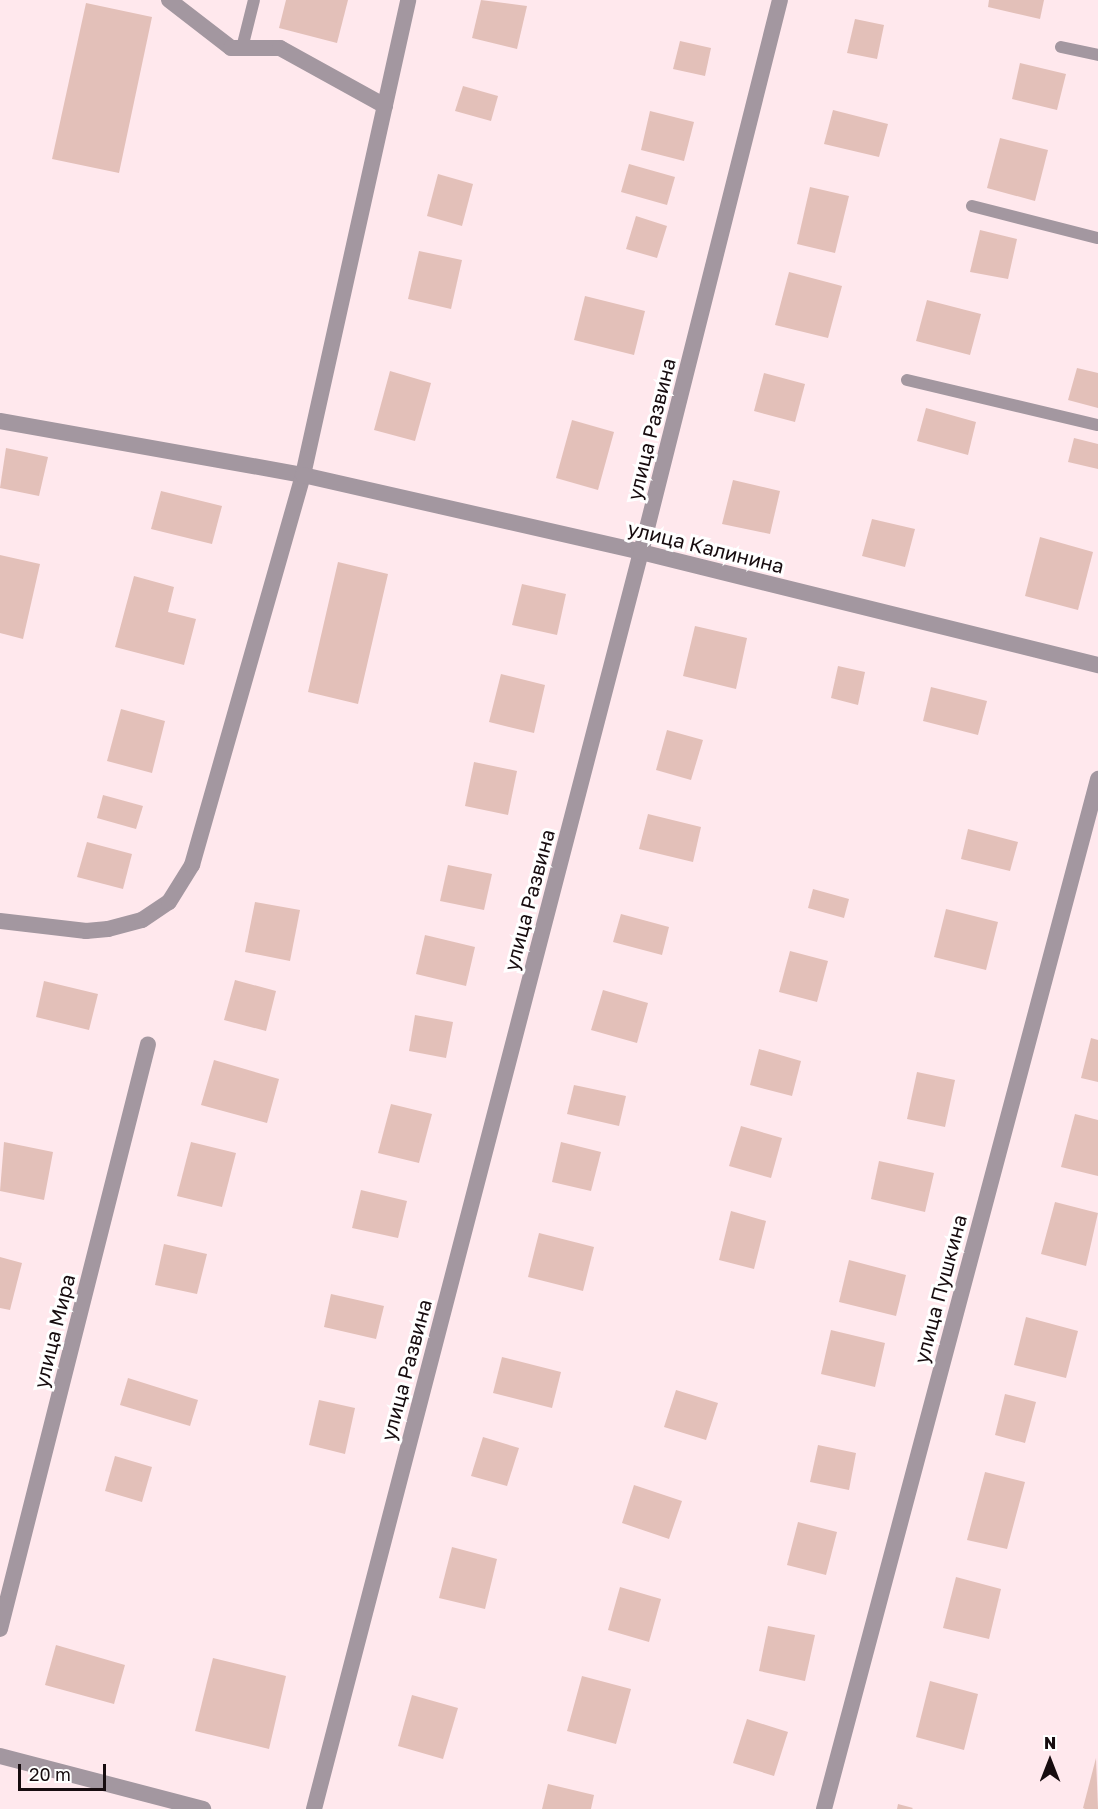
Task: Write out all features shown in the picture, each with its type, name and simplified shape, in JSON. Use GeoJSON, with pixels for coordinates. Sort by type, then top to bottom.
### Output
{"type":"FeatureCollection","features":[{"type":"Feature","properties":{"kind":"street"},"geometry":{"type":"LineString","coordinates":[[169,0],[231,48],[279,48],[385,106]]}},
{"type":"Feature","properties":{"kind":"street"},"geometry":{"type":"LineString","coordinates":[[0,921],[86,931],[108,929],[142,920],[169,902],[192,865],[303,475],[408,0]]}},
{"type":"Feature","properties":{"kind":"street","name":"улица Развина"},"geometry":{"type":"LineString","coordinates":[[314,1809],[641,552],[780,0]]}},
{"type":"Feature","properties":{"kind":"street","name":"улица Калинина"},"geometry":{"type":"LineString","coordinates":[[0,421],[303,475],[641,552],[1098,665]]}},
{"type":"Feature","properties":{"kind":"street","name":"улица Пушкина"},"geometry":{"type":"LineString","coordinates":[[824,1809],[1098,779]]}},
{"type":"Feature","properties":{"kind":"street","name":"улица Мира"},"geometry":{"type":"LineString","coordinates":[[0,1629],[148,1044]]}},
{"type":"Feature","properties":{"kind":"street"},"geometry":{"type":"LineString","coordinates":[[0,1756],[203,1809]]}},
{"type":"Feature","properties":{"kind":"lane"},"geometry":{"type":"LineString","coordinates":[[242,48],[254,0]]}},
{"type":"Feature","properties":{"kind":"lane"},"geometry":{"type":"LineString","coordinates":[[1061,47],[1098,55]]}},
{"type":"Feature","properties":{"kind":"lane"},"geometry":{"type":"LineString","coordinates":[[972,206],[1098,238]]}},
{"type":"Feature","properties":{"kind":"lane"},"geometry":{"type":"LineString","coordinates":[[907,380],[1098,425]]}},
{"type":"Feature","properties":{"kind":"building"},"geometry":{"type":"Polygon","coordinates":[[[286,0],[348,0],[337,43],[279,28],[286,0]]]}},
{"type":"Feature","properties":{"kind":"building"},"geometry":{"type":"Polygon","coordinates":[[[481,0],[527,6],[517,49],[472,38],[481,0]]]}},
{"type":"Feature","properties":{"kind":"building"},"geometry":{"type":"Polygon","coordinates":[[[989,0],[1044,0],[1040,19],[988,7],[989,0]]]}},
{"type":"Feature","properties":{"kind":"building"},"geometry":{"type":"Polygon","coordinates":[[[86,3],[152,17],[119,173],[52,159],[86,3]]]}},
{"type":"Feature","properties":{"kind":"building"},"geometry":{"type":"Polygon","coordinates":[[[855,19],[884,25],[877,59],[847,53],[855,19]]]}},
{"type":"Feature","properties":{"kind":"building"},"geometry":{"type":"Polygon","coordinates":[[[680,41],[711,48],[705,76],[673,69],[680,41]]]}},
{"type":"Feature","properties":{"kind":"building"},"geometry":{"type":"Polygon","coordinates":[[[1020,63],[1066,74],[1057,110],[1012,99],[1020,63]]]}},
{"type":"Feature","properties":{"kind":"building"},"geometry":{"type":"Polygon","coordinates":[[[463,86],[498,96],[491,121],[455,111],[463,86]]]}},
{"type":"Feature","properties":{"kind":"building"},"geometry":{"type":"Polygon","coordinates":[[[833,110],[888,124],[879,157],[824,144],[833,110]]]}},
{"type":"Feature","properties":{"kind":"building"},"geometry":{"type":"Polygon","coordinates":[[[650,111],[694,122],[684,161],[641,150],[650,111]]]}},
{"type":"Feature","properties":{"kind":"building"},"geometry":{"type":"Polygon","coordinates":[[[1000,138],[1048,150],[1035,201],[987,188],[1000,138]]]}},
{"type":"Feature","properties":{"kind":"building"},"geometry":{"type":"Polygon","coordinates":[[[629,164],[675,177],[667,205],[621,192],[629,164]]]}},
{"type":"Feature","properties":{"kind":"building"},"geometry":{"type":"Polygon","coordinates":[[[438,174],[473,184],[462,226],[427,216],[438,174]]]}},
{"type":"Feature","properties":{"kind":"building"},"geometry":{"type":"Polygon","coordinates":[[[810,187],[849,196],[835,253],[797,244],[810,187]]]}},
{"type":"Feature","properties":{"kind":"building"},"geometry":{"type":"Polygon","coordinates":[[[636,216],[667,226],[657,258],[626,249],[636,216]]]}},
{"type":"Feature","properties":{"kind":"building"},"geometry":{"type":"Polygon","coordinates":[[[980,230],[1017,239],[1008,279],[970,272],[980,230]]]}},
{"type":"Feature","properties":{"kind":"building"},"geometry":{"type":"Polygon","coordinates":[[[419,251],[462,260],[451,309],[408,299],[419,251]]]}},
{"type":"Feature","properties":{"kind":"building"},"geometry":{"type":"Polygon","coordinates":[[[789,272],[842,286],[828,338],[775,325],[789,272]]]}},
{"type":"Feature","properties":{"kind":"building"},"geometry":{"type":"Polygon","coordinates":[[[585,296],[645,311],[634,355],[574,340],[585,296]]]}},
{"type":"Feature","properties":{"kind":"building"},"geometry":{"type":"Polygon","coordinates":[[[927,300],[981,314],[970,355],[916,341],[927,300]]]}},
{"type":"Feature","properties":{"kind":"building"},"geometry":{"type":"Polygon","coordinates":[[[1077,368],[1098,373],[1098,408],[1068,400],[1077,368]]]}},
{"type":"Feature","properties":{"kind":"building"},"geometry":{"type":"Polygon","coordinates":[[[390,371],[431,383],[415,441],[374,430],[390,371]]]}},
{"type":"Feature","properties":{"kind":"building"},"geometry":{"type":"Polygon","coordinates":[[[764,373],[805,384],[795,422],[754,411],[764,373]]]}},
{"type":"Feature","properties":{"kind":"building"},"geometry":{"type":"Polygon","coordinates":[[[926,408],[976,422],[968,455],[917,441],[926,408]]]}},
{"type":"Feature","properties":{"kind":"building"},"geometry":{"type":"Polygon","coordinates":[[[572,420],[614,432],[598,490],[556,478],[572,420]]]}},
{"type":"Feature","properties":{"kind":"building"},"geometry":{"type":"Polygon","coordinates":[[[1074,438],[1098,444],[1098,469],[1068,462],[1074,438]]]}},
{"type":"Feature","properties":{"kind":"building"},"geometry":{"type":"Polygon","coordinates":[[[6,448],[48,457],[39,496],[0,488],[6,448]]]}},
{"type":"Feature","properties":{"kind":"building"},"geometry":{"type":"Polygon","coordinates":[[[733,480],[780,491],[770,534],[722,524],[733,480]]]}},
{"type":"Feature","properties":{"kind":"building"},"geometry":{"type":"Polygon","coordinates":[[[161,491],[222,506],[212,544],[151,529],[161,491]]]}},
{"type":"Feature","properties":{"kind":"building"},"geometry":{"type":"Polygon","coordinates":[[[872,519],[915,529],[905,567],[862,556],[872,519]]]}},
{"type":"Feature","properties":{"kind":"building"},"geometry":{"type":"Polygon","coordinates":[[[1040,537],[1093,552],[1078,610],[1025,596],[1040,537]]]}},
{"type":"Feature","properties":{"kind":"building"},"geometry":{"type":"Polygon","coordinates":[[[0,555],[40,564],[23,639],[0,633],[0,555]]]}},
{"type":"Feature","properties":{"kind":"building"},"geometry":{"type":"Polygon","coordinates":[[[338,562],[388,574],[358,704],[308,692],[338,562]]]}},
{"type":"Feature","properties":{"kind":"building"},"geometry":{"type":"Polygon","coordinates":[[[134,576],[174,587],[168,612],[196,619],[184,665],[115,647],[134,576]]]}},
{"type":"Feature","properties":{"kind":"building"},"geometry":{"type":"Polygon","coordinates":[[[522,584],[566,594],[557,635],[512,625],[522,584]]]}},
{"type":"Feature","properties":{"kind":"building"},"geometry":{"type":"Polygon","coordinates":[[[695,626],[747,638],[736,689],[683,676],[695,626]]]}},
{"type":"Feature","properties":{"kind":"building"},"geometry":{"type":"Polygon","coordinates":[[[838,666],[865,672],[858,705],[831,698],[838,666]]]}},
{"type":"Feature","properties":{"kind":"building"},"geometry":{"type":"Polygon","coordinates":[[[501,674],[545,685],[534,733],[489,722],[501,674]]]}},
{"type":"Feature","properties":{"kind":"building"},"geometry":{"type":"Polygon","coordinates":[[[931,687],[987,701],[978,735],[923,721],[931,687]]]}},
{"type":"Feature","properties":{"kind":"building"},"geometry":{"type":"Polygon","coordinates":[[[121,709],[165,721],[152,773],[107,761],[121,709]]]}},
{"type":"Feature","properties":{"kind":"building"},"geometry":{"type":"Polygon","coordinates":[[[667,730],[703,740],[691,780],[656,770],[667,730]]]}},
{"type":"Feature","properties":{"kind":"building"},"geometry":{"type":"Polygon","coordinates":[[[474,762],[517,771],[508,815],[465,806],[474,762]]]}},
{"type":"Feature","properties":{"kind":"building"},"geometry":{"type":"Polygon","coordinates":[[[103,795],[143,806],[136,829],[97,818],[103,795]]]}},
{"type":"Feature","properties":{"kind":"building"},"geometry":{"type":"Polygon","coordinates":[[[648,814],[701,827],[693,862],[639,849],[648,814]]]}},
{"type":"Feature","properties":{"kind":"building"},"geometry":{"type":"Polygon","coordinates":[[[968,829],[1018,842],[1010,871],[961,859],[968,829]]]}},
{"type":"Feature","properties":{"kind":"building"},"geometry":{"type":"Polygon","coordinates":[[[87,842],[132,854],[123,889],[77,877],[87,842]]]}},
{"type":"Feature","properties":{"kind":"building"},"geometry":{"type":"Polygon","coordinates":[[[448,865],[492,874],[484,910],[440,901],[448,865]]]}},
{"type":"Feature","properties":{"kind":"building"},"geometry":{"type":"Polygon","coordinates":[[[813,889],[849,899],[844,918],[808,908],[813,889]]]}},
{"type":"Feature","properties":{"kind":"building"},"geometry":{"type":"Polygon","coordinates":[[[255,902],[300,910],[290,961],[245,952],[255,902]]]}},
{"type":"Feature","properties":{"kind":"building"},"geometry":{"type":"Polygon","coordinates":[[[946,909],[998,922],[986,970],[934,957],[946,909]]]}},
{"type":"Feature","properties":{"kind":"building"},"geometry":{"type":"Polygon","coordinates":[[[621,914],[669,927],[662,955],[613,942],[621,914]]]}},
{"type":"Feature","properties":{"kind":"building"},"geometry":{"type":"Polygon","coordinates":[[[425,935],[475,947],[466,986],[416,974],[425,935]]]}},
{"type":"Feature","properties":{"kind":"building"},"geometry":{"type":"Polygon","coordinates":[[[790,951],[828,961],[817,1002],[779,992],[790,951]]]}},
{"type":"Feature","properties":{"kind":"building"},"geometry":{"type":"Polygon","coordinates":[[[235,980],[276,991],[266,1031],[224,1020],[235,980]]]}},
{"type":"Feature","properties":{"kind":"building"},"geometry":{"type":"Polygon","coordinates":[[[44,981],[98,994],[89,1030],[36,1017],[44,981]]]}},
{"type":"Feature","properties":{"kind":"building"},"geometry":{"type":"Polygon","coordinates":[[[603,990],[648,1003],[637,1043],[591,1030],[603,990]]]}},
{"type":"Feature","properties":{"kind":"building"},"geometry":{"type":"Polygon","coordinates":[[[415,1015],[453,1022],[446,1058],[409,1051],[415,1015]]]}},
{"type":"Feature","properties":{"kind":"building"},"geometry":{"type":"Polygon","coordinates":[[[1091,1038],[1098,1040],[1098,1082],[1081,1078],[1091,1038]]]}},
{"type":"Feature","properties":{"kind":"building"},"geometry":{"type":"Polygon","coordinates":[[[759,1049],[801,1061],[792,1096],[750,1085],[759,1049]]]}},
{"type":"Feature","properties":{"kind":"building"},"geometry":{"type":"Polygon","coordinates":[[[214,1060],[279,1079],[267,1123],[201,1105],[214,1060]]]}},
{"type":"Feature","properties":{"kind":"building"},"geometry":{"type":"Polygon","coordinates":[[[917,1072],[955,1080],[945,1127],[907,1119],[917,1072]]]}},
{"type":"Feature","properties":{"kind":"building"},"geometry":{"type":"Polygon","coordinates":[[[574,1085],[626,1096],[619,1126],[567,1114],[574,1085]]]}},
{"type":"Feature","properties":{"kind":"building"},"geometry":{"type":"Polygon","coordinates":[[[391,1104],[432,1114],[419,1163],[378,1153],[391,1104]]]}},
{"type":"Feature","properties":{"kind":"building"},"geometry":{"type":"Polygon","coordinates":[[[1075,1114],[1098,1120],[1098,1176],[1061,1167],[1075,1114]]]}},
{"type":"Feature","properties":{"kind":"building"},"geometry":{"type":"Polygon","coordinates":[[[741,1126],[782,1138],[771,1178],[729,1166],[741,1126]]]}},
{"type":"Feature","properties":{"kind":"building"},"geometry":{"type":"Polygon","coordinates":[[[4,1142],[53,1152],[44,1200],[0,1191],[4,1142]]]}},
{"type":"Feature","properties":{"kind":"building"},"geometry":{"type":"Polygon","coordinates":[[[191,1142],[236,1153],[222,1207],[177,1196],[191,1142]]]}},
{"type":"Feature","properties":{"kind":"building"},"geometry":{"type":"Polygon","coordinates":[[[561,1142],[601,1152],[591,1191],[552,1182],[561,1142]]]}},
{"type":"Feature","properties":{"kind":"building"},"geometry":{"type":"Polygon","coordinates":[[[879,1161],[934,1173],[925,1212],[871,1199],[879,1161]]]}},
{"type":"Feature","properties":{"kind":"building"},"geometry":{"type":"Polygon","coordinates":[[[361,1190],[407,1201],[398,1238],[352,1228],[361,1190]]]}},
{"type":"Feature","properties":{"kind":"building"},"geometry":{"type":"Polygon","coordinates":[[[1055,1202],[1098,1213],[1086,1266],[1041,1254],[1055,1202]]]}},
{"type":"Feature","properties":{"kind":"building"},"geometry":{"type":"Polygon","coordinates":[[[731,1211],[766,1221],[754,1269],[719,1260],[731,1211]]]}},
{"type":"Feature","properties":{"kind":"building"},"geometry":{"type":"Polygon","coordinates":[[[539,1233],[594,1247],[583,1291],[528,1277],[539,1233]]]}},
{"type":"Feature","properties":{"kind":"building"},"geometry":{"type":"Polygon","coordinates":[[[164,1244],[207,1254],[197,1294],[155,1285],[164,1244]]]}},
{"type":"Feature","properties":{"kind":"building"},"geometry":{"type":"Polygon","coordinates":[[[0,1257],[22,1263],[10,1310],[0,1308],[0,1257]]]}},
{"type":"Feature","properties":{"kind":"building"},"geometry":{"type":"Polygon","coordinates":[[[849,1260],[906,1275],[896,1316],[839,1302],[849,1260]]]}},
{"type":"Feature","properties":{"kind":"building"},"geometry":{"type":"Polygon","coordinates":[[[331,1294],[384,1306],[376,1339],[324,1327],[331,1294]]]}},
{"type":"Feature","properties":{"kind":"building"},"geometry":{"type":"Polygon","coordinates":[[[1026,1317],[1078,1331],[1066,1378],[1014,1365],[1026,1317]]]}},
{"type":"Feature","properties":{"kind":"building"},"geometry":{"type":"Polygon","coordinates":[[[831,1330],[885,1343],[875,1387],[821,1374],[831,1330]]]}},
{"type":"Feature","properties":{"kind":"building"},"geometry":{"type":"Polygon","coordinates":[[[502,1357],[561,1372],[552,1408],[493,1393],[502,1357]]]}},
{"type":"Feature","properties":{"kind":"building"},"geometry":{"type":"Polygon","coordinates":[[[128,1378],[198,1400],[190,1426],[120,1405],[128,1378]]]}},
{"type":"Feature","properties":{"kind":"building"},"geometry":{"type":"Polygon","coordinates":[[[676,1390],[718,1403],[706,1440],[664,1427],[676,1390]]]}},
{"type":"Feature","properties":{"kind":"building"},"geometry":{"type":"Polygon","coordinates":[[[1005,1394],[1036,1402],[1025,1443],[995,1435],[1005,1394]]]}},
{"type":"Feature","properties":{"kind":"building"},"geometry":{"type":"Polygon","coordinates":[[[319,1400],[355,1408],[345,1454],[309,1445],[319,1400]]]}},
{"type":"Feature","properties":{"kind":"building"},"geometry":{"type":"Polygon","coordinates":[[[483,1437],[519,1448],[507,1486],[471,1476],[483,1437]]]}},
{"type":"Feature","properties":{"kind":"building"},"geometry":{"type":"Polygon","coordinates":[[[818,1445],[856,1453],[849,1490],[810,1482],[818,1445]]]}},
{"type":"Feature","properties":{"kind":"building"},"geometry":{"type":"Polygon","coordinates":[[[115,1456],[152,1467],[142,1502],[105,1491],[115,1456]]]}},
{"type":"Feature","properties":{"kind":"building"},"geometry":{"type":"Polygon","coordinates":[[[985,1472],[1025,1482],[1007,1549],[967,1540],[985,1472]]]}},
{"type":"Feature","properties":{"kind":"building"},"geometry":{"type":"Polygon","coordinates":[[[634,1485],[682,1501],[669,1539],[622,1523],[634,1485]]]}},
{"type":"Feature","properties":{"kind":"building"},"geometry":{"type":"Polygon","coordinates":[[[798,1522],[837,1532],[826,1575],[787,1565],[798,1522]]]}},
{"type":"Feature","properties":{"kind":"building"},"geometry":{"type":"Polygon","coordinates":[[[452,1547],[497,1559],[485,1609],[439,1598],[452,1547]]]}},
{"type":"Feature","properties":{"kind":"building"},"geometry":{"type":"Polygon","coordinates":[[[956,1577],[1001,1589],[989,1639],[943,1628],[956,1577]]]}},
{"type":"Feature","properties":{"kind":"building"},"geometry":{"type":"Polygon","coordinates":[[[620,1587],[661,1599],[649,1642],[608,1630],[620,1587]]]}},
{"type":"Feature","properties":{"kind":"building"},"geometry":{"type":"Polygon","coordinates":[[[768,1626],[815,1635],[805,1681],[759,1671],[768,1626]]]}},
{"type":"Feature","properties":{"kind":"building"},"geometry":{"type":"Polygon","coordinates":[[[56,1645],[125,1665],[114,1704],[45,1685],[56,1645]]]}},
{"type":"Feature","properties":{"kind":"building"},"geometry":{"type":"Polygon","coordinates":[[[213,1658],[286,1676],[269,1749],[195,1731],[213,1658]]]}},
{"type":"Feature","properties":{"kind":"building"},"geometry":{"type":"Polygon","coordinates":[[[582,1676],[631,1689],[616,1744],[567,1731],[582,1676]]]}},
{"type":"Feature","properties":{"kind":"building"},"geometry":{"type":"Polygon","coordinates":[[[930,1681],[978,1694],[964,1750],[916,1737],[930,1681]]]}},
{"type":"Feature","properties":{"kind":"building"},"geometry":{"type":"Polygon","coordinates":[[[412,1695],[458,1708],[443,1759],[398,1746],[412,1695]]]}},
{"type":"Feature","properties":{"kind":"building"},"geometry":{"type":"Polygon","coordinates":[[[747,1719],[788,1732],[774,1776],[733,1763],[747,1719]]]}},
{"type":"Feature","properties":{"kind":"building"},"geometry":{"type":"Polygon","coordinates":[[[1096,1758],[1098,1809],[1085,1809],[1083,1808],[1096,1758]]]}},
{"type":"Feature","properties":{"kind":"building"},"geometry":{"type":"Polygon","coordinates":[[[548,1784],[594,1795],[591,1809],[542,1809],[548,1784]]]}},
{"type":"Feature","properties":{"kind":"building"},"geometry":{"type":"Polygon","coordinates":[[[898,1804],[913,1808],[897,1809],[898,1804]]]}}]}
